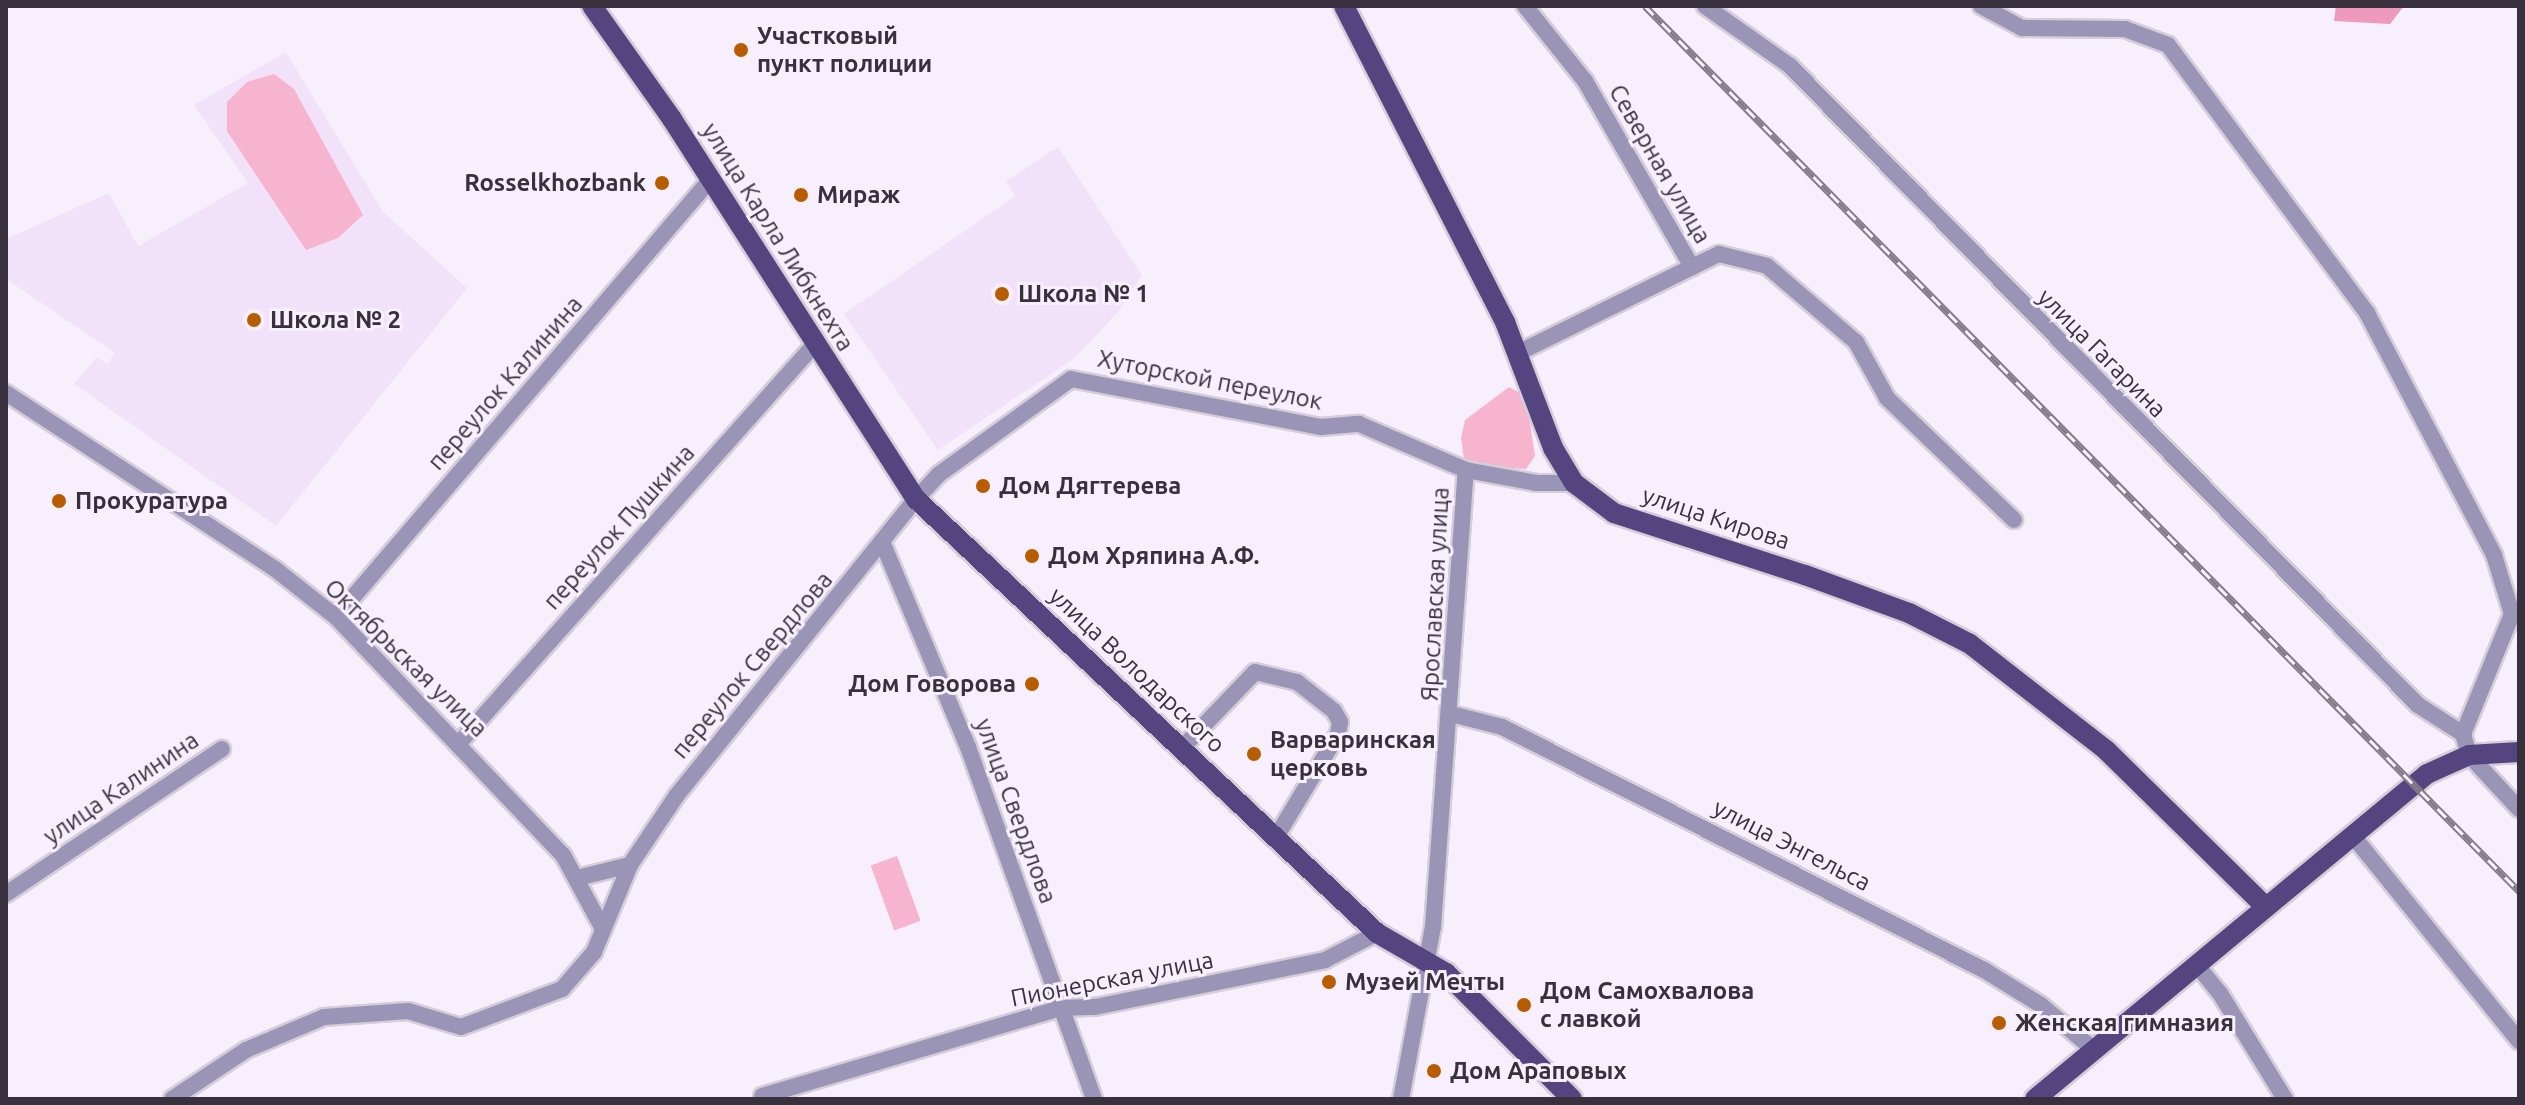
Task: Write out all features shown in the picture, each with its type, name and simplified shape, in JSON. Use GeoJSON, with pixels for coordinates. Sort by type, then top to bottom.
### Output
{"type":"FeatureCollection","features":[{"type":"Feature","properties":{"kind":"main road","name":"улица Карла Либкнехта"},"geometry":{"type":"LineString","coordinates":[[592,6],[710,180],[916,499]]}},
{"type":"Feature","properties":{"kind":"main road","name":"улица Кирова"},"geometry":{"type":"LineString","coordinates":[[1344,6],[1518,353],[1553,448],[1574,483],[1614,513],[1820,580],[1909,613],[1970,644],[2106,750],[2266,907]]}},
{"type":"Feature","properties":{"kind":"main road","name":"улица Володарского"},"geometry":{"type":"LineString","coordinates":[[916,499],[1377,933],[1429,960],[1572,1099]]}},
{"type":"Feature","properties":{"kind":"main road"},"geometry":{"type":"LineString","coordinates":[[2035,1099],[2427,774],[2469,755],[2519,752]]}},
{"type":"Feature","properties":{"kind":"street","name":"Северная улица"},"geometry":{"type":"LineString","coordinates":[[1525,6],[1585,81],[1692,267],[1719,254],[1767,266],[1856,342],[1887,398],[2014,520]]}},
{"type":"Feature","properties":{"kind":"street","name":"улица Гагарина"},"geometry":{"type":"LineString","coordinates":[[1705,6],[1790,66],[2407,694],[2463,734]]}},
{"type":"Feature","properties":{"kind":"street"},"geometry":{"type":"LineString","coordinates":[[1981,6],[2022,28],[2125,29],[2168,45],[2367,313],[2494,555],[2516,612],[2463,734],[2469,755],[2519,809]]}},
{"type":"Feature","properties":{"kind":"street","name":"переулок Калинина"},"geometry":{"type":"LineString","coordinates":[[336,617],[710,180]]}},
{"type":"Feature","properties":{"kind":"street"},"geometry":{"type":"LineString","coordinates":[[1518,353],[1692,267]]}},
{"type":"Feature","properties":{"kind":"street","name":"переулок Пушкина"},"geometry":{"type":"LineString","coordinates":[[460,742],[815,344]]}},
{"type":"Feature","properties":{"kind":"street","name":"Хуторской переулок"},"geometry":{"type":"LineString","coordinates":[[916,499],[938,475],[1071,379],[1321,427],[1359,424],[1466,470],[1536,483],[1574,483]]}},
{"type":"Feature","properties":{"kind":"street","name":"Октябрьская улица"},"geometry":{"type":"LineString","coordinates":[[6,393],[275,569],[336,617],[460,742],[563,855],[603,929]]}},
{"type":"Feature","properties":{"kind":"street","name":"Ярославская улица"},"geometry":{"type":"LineString","coordinates":[[1401,1099],[1429,960],[1451,714],[1466,470]]}},
{"type":"Feature","properties":{"kind":"street","name":"переулок Свердлова"},"geometry":{"type":"LineString","coordinates":[[172,1099],[246,1050],[324,1017],[408,1011],[461,1027],[485,1022],[562,989],[580,974],[630,865],[741,709],[883,544],[916,499]]}},
{"type":"Feature","properties":{"kind":"street","name":"улица Свердлова"},"geometry":{"type":"LineString","coordinates":[[883,544],[968,747],[1094,1099]]}},
{"type":"Feature","properties":{"kind":"street"},"geometry":{"type":"LineString","coordinates":[[1181,749],[1255,672],[1297,682],[1334,711],[1340,722],[1338,734],[1276,837]]}},
{"type":"Feature","properties":{"kind":"street","name":"улица Энгельса"},"geometry":{"type":"LineString","coordinates":[[1451,714],[1502,727],[1984,970],[2041,1005],[2094,1050]]}},
{"type":"Feature","properties":{"kind":"street","name":"улица Калинина"},"geometry":{"type":"LineString","coordinates":[[6,894],[222,749]]}},
{"type":"Feature","properties":{"kind":"street"},"geometry":{"type":"LineString","coordinates":[[2353,836],[2519,1041]]}},
{"type":"Feature","properties":{"kind":"street"},"geometry":{"type":"LineString","coordinates":[[577,878],[630,865]]}},
{"type":"Feature","properties":{"kind":"street","name":"Пионерская улица"},"geometry":{"type":"LineString","coordinates":[[762,1096],[1061,1008],[1095,1007],[1325,960],[1377,933]]}},
{"type":"Feature","properties":{"kind":"street"},"geometry":{"type":"LineString","coordinates":[[2196,964],[2221,995],[2285,1099]]}},
{"type":"Feature","properties":{"kind":"shaded area"},"geometry":{"type":"Polygon","coordinates":[[[2336,6],[2404,6],[2390,24],[2334,21],[2336,6]]]}},
{"type":"Feature","properties":{"kind":"shaded area","name":"Школа № 2"},"geometry":{"type":"Polygon","coordinates":[[[286,52],[383,212],[467,288],[276,526],[74,384],[97,357],[107,364],[115,353],[6,279],[6,239],[109,193],[138,246],[248,183],[194,105],[286,52]]]}},
{"type":"Feature","properties":{"kind":"shaded area"},"geometry":{"type":"Polygon","coordinates":[[[274,74],[294,89],[363,215],[338,238],[306,250],[227,131],[227,102],[247,82],[274,74]]]}},
{"type":"Feature","properties":{"kind":"shaded area","name":"Школа № 1"},"geometry":{"type":"Polygon","coordinates":[[[1058,147],[1142,275],[1117,313],[1075,358],[938,450],[844,314],[1015,196],[1006,181],[1058,147]]]}},
{"type":"Feature","properties":{"kind":"shaded area"},"geometry":{"type":"Polygon","coordinates":[[[1509,387],[1526,396],[1535,456],[1526,469],[1472,465],[1464,459],[1461,438],[1465,420],[1509,387]]]}},
{"type":"Feature","properties":{"kind":"shaded area"},"geometry":{"type":"Polygon","coordinates":[[[897,856],[921,921],[894,930],[871,866],[897,856]]]}},
{"type":"Feature","properties":{"kind":"railway"},"geometry":{"type":"LineString","coordinates":[[1645,6],[2519,891]]}},
{"type":"Feature","properties":{"kind":"place","name":"Участковый пункт полиции"},"geometry":{"type":"Point","coordinates":[741,50]}},
{"type":"Feature","properties":{"kind":"place","name":"Rosselkhozbank"},"geometry":{"type":"Point","coordinates":[662,183]}},
{"type":"Feature","properties":{"kind":"place","name":"Мираж"},"geometry":{"type":"Point","coordinates":[801,195]}},
{"type":"Feature","properties":{"kind":"place","name":"Школа № 1"},"geometry":{"type":"Point","coordinates":[1002,294]}},
{"type":"Feature","properties":{"kind":"place","name":"Школа № 2"},"geometry":{"type":"Point","coordinates":[254,320]}},
{"type":"Feature","properties":{"kind":"place","name":"Дом Дягтерева"},"geometry":{"type":"Point","coordinates":[983,486]}},
{"type":"Feature","properties":{"kind":"place","name":"Прокуратура"},"geometry":{"type":"Point","coordinates":[59,501]}},
{"type":"Feature","properties":{"kind":"place","name":"Дом Хряпина А.Ф."},"geometry":{"type":"Point","coordinates":[1032,556]}},
{"type":"Feature","properties":{"kind":"place","name":"Дом Говорова"},"geometry":{"type":"Point","coordinates":[1032,684]}},
{"type":"Feature","properties":{"kind":"place","name":"Варваринская церковь"},"geometry":{"type":"Point","coordinates":[1254,754]}},
{"type":"Feature","properties":{"kind":"place","name":"Музей Мечты"},"geometry":{"type":"Point","coordinates":[1329,982]}},
{"type":"Feature","properties":{"kind":"place","name":"Дом Самохвалова с лавкой"},"geometry":{"type":"Point","coordinates":[1524,1005]}},
{"type":"Feature","properties":{"kind":"place","name":"Женская гимназия"},"geometry":{"type":"Point","coordinates":[1999,1023]}},
{"type":"Feature","properties":{"kind":"place","name":"Дом Араповых"},"geometry":{"type":"Point","coordinates":[1434,1071]}}]}
